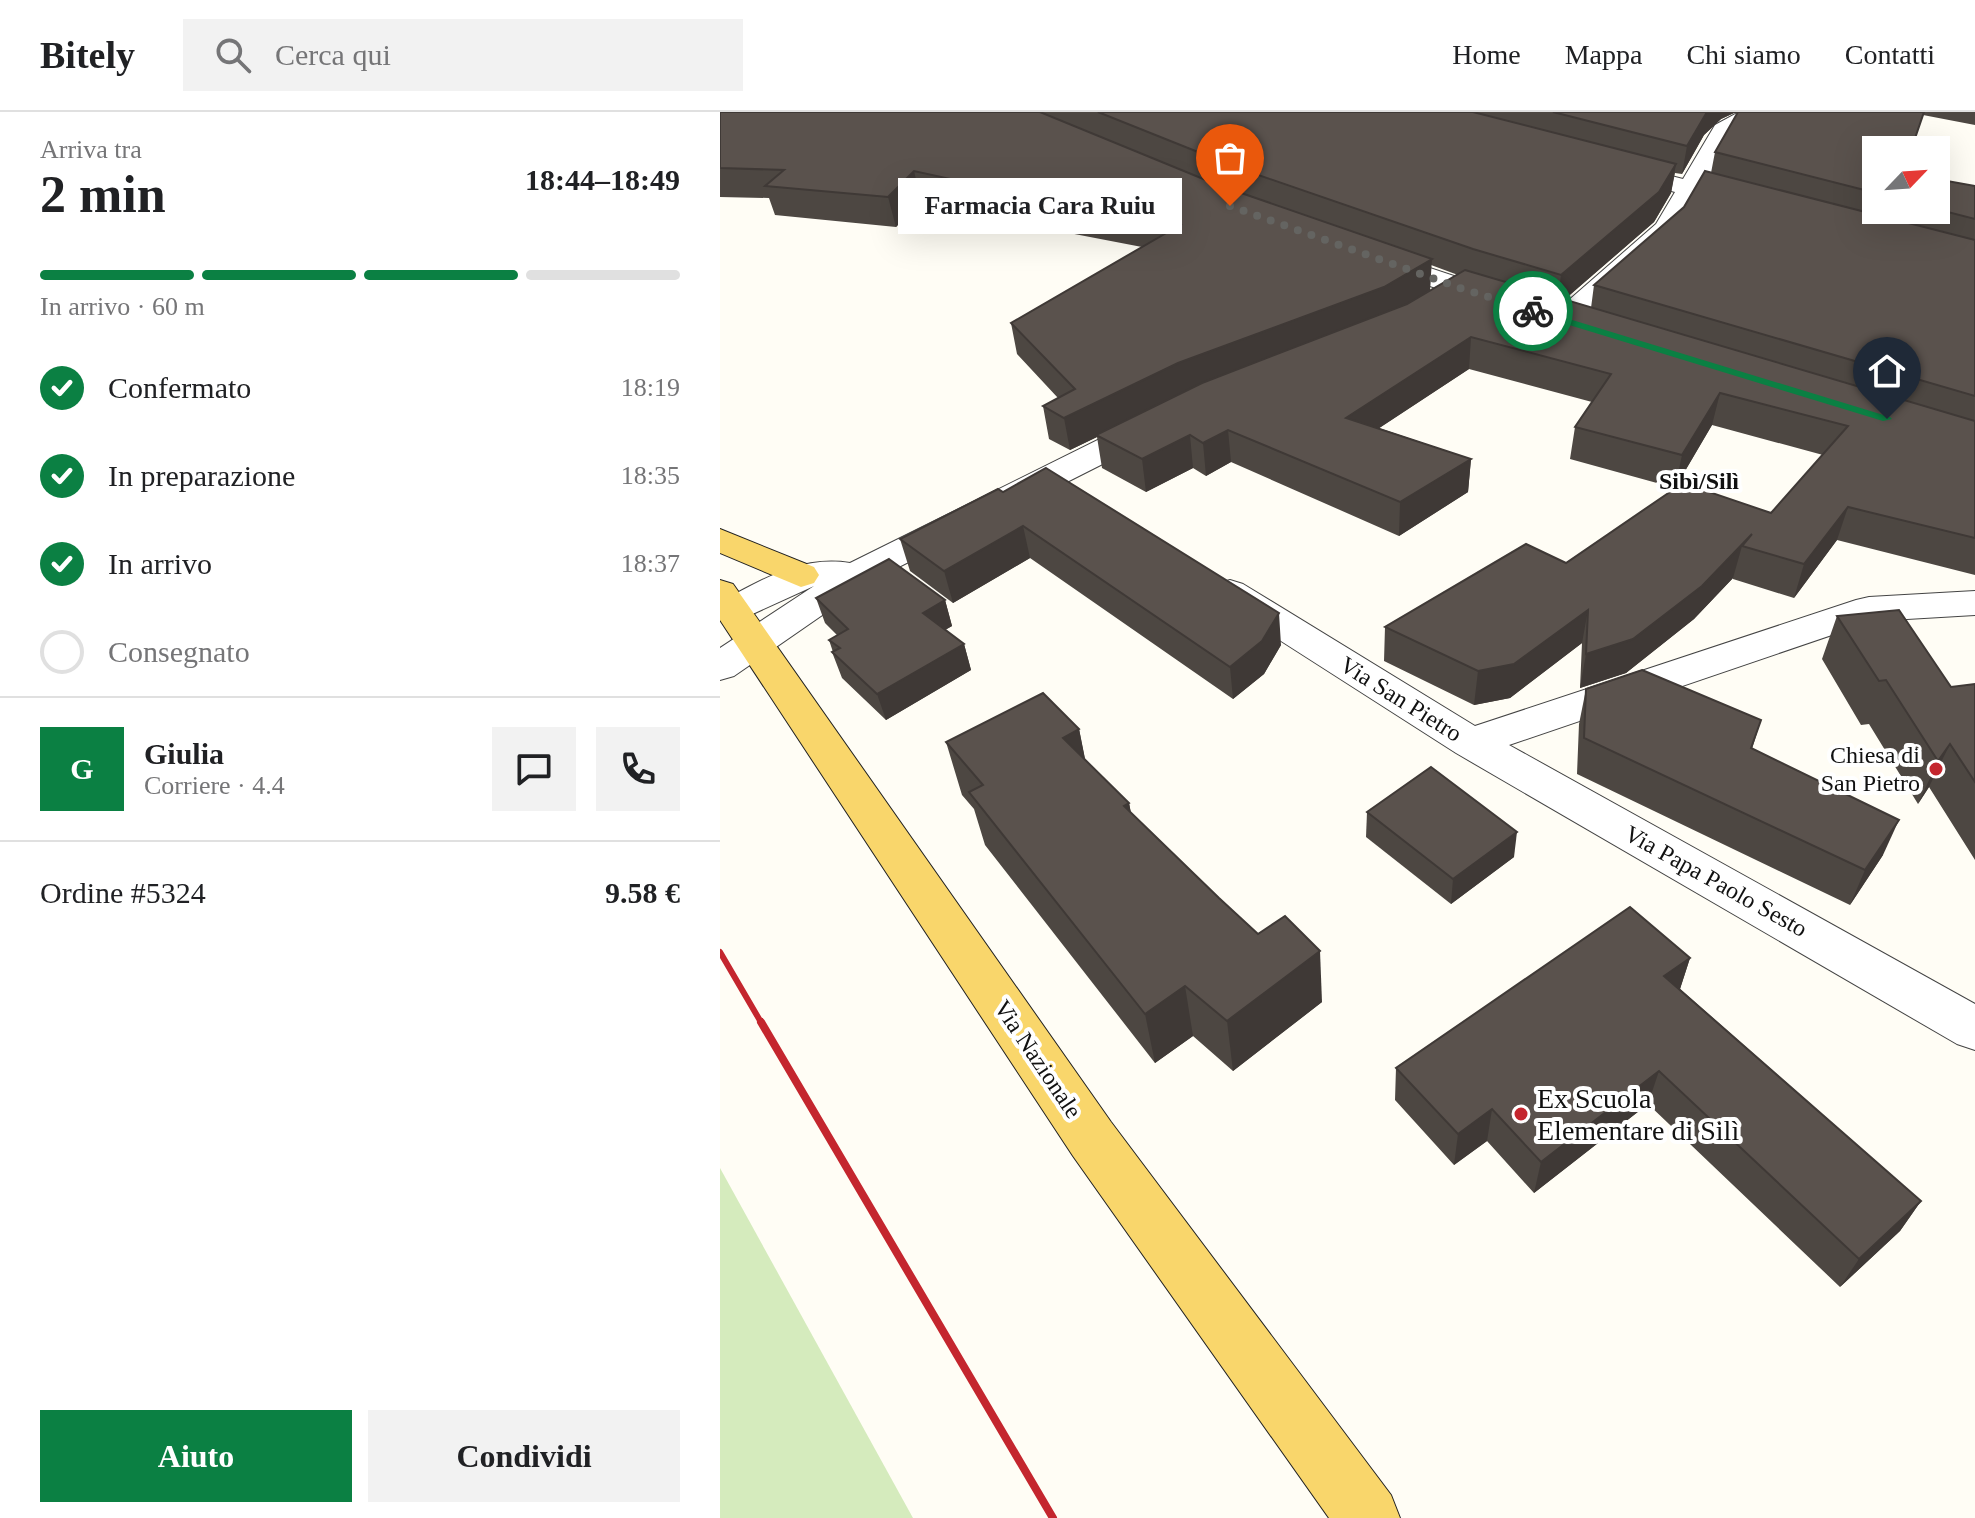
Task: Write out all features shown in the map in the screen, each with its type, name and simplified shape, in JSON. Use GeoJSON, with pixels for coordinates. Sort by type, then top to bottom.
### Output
{"type":"FeatureCollection","features":[{"type":"Feature","properties":{"kind":"main road"},"geometry":{"type":"LineString","coordinates":[[720,540],[801,575]]}},
{"type":"Feature","properties":{"kind":"main road","name":"Via Nazionale"},"geometry":{"type":"LineString","coordinates":[[732,629],[1092,1139],[1368,1518]]}},
{"type":"Feature","properties":{"kind":"street"},"geometry":{"type":"LineString","coordinates":[[1563,320],[1667,229],[1693,189],[1723,130],[1757,112]]}},
{"type":"Feature","properties":{"kind":"street"},"geometry":{"type":"LineString","coordinates":[[1586,161],[1769,209]]}},
{"type":"Feature","properties":{"kind":"street"},"geometry":{"type":"LineString","coordinates":[[1347,247],[1447,296],[1594,329]]}},
{"type":"Feature","properties":{"kind":"street"},"geometry":{"type":"LineString","coordinates":[[732,629],[860,572],[1180,412]]}},
{"type":"Feature","properties":{"kind":"street"},"geometry":{"type":"LineString","coordinates":[[1048,478],[1088,503]]}},
{"type":"Feature","properties":{"kind":"street"},"geometry":{"type":"LineString","coordinates":[[732,629],[801,575],[860,572]]}},
{"type":"Feature","properties":{"kind":"street","name":"Via San Pietro"},"geometry":{"type":"LineString","coordinates":[[1207,577],[1471,743],[1869,609],[1975,603]]}},
{"type":"Feature","properties":{"kind":"street","name":"Via Papa Paolo Sesto"},"geometry":{"type":"LineString","coordinates":[[1471,743],[1968,1024]]}},
{"type":"Feature","properties":{"kind":"green space"},"geometry":{"type":"Polygon","coordinates":[[[720,1168],[913,1518],[720,1518],[720,1168]]]}},
{"type":"Feature","properties":{"kind":"building"},"geometry":{"type":"Polygon","coordinates":[[[720,112],[1040,112],[1218,185],[1432,259],[1384,287],[1178,363],[1064,418],[1043,406],[1075,389],[1011,323],[1180,225],[914,171],[888,197],[765,186],[784,170],[720,168],[720,112]]]}},
{"type":"Feature","properties":{"kind":"building"},"geometry":{"type":"Polygon","coordinates":[[[1098,112],[1473,112],[1676,164],[1659,192],[1561,275],[1473,249],[1238,168],[1098,112]]]}},
{"type":"Feature","properties":{"kind":"building"},"geometry":{"type":"Polygon","coordinates":[[[1553,112],[1707,112],[1687,146],[1553,112]]]}},
{"type":"Feature","properties":{"kind":"building"},"geometry":{"type":"Polygon","coordinates":[[[1738,112],[1924,112],[1916,136],[1862,136],[1862,189],[1715,152],[1738,112]]]}},
{"type":"Feature","properties":{"kind":"building"},"geometry":{"type":"Polygon","coordinates":[[[1705,171],[1862,211],[1862,224],[1912,224],[1975,240],[1975,396],[1594,285],[1684,207],[1705,171]]]}},
{"type":"Feature","properties":{"kind":"building"},"geometry":{"type":"Polygon","coordinates":[[[1950,182],[1975,186],[1975,219],[1950,213],[1950,182]]]}},
{"type":"Feature","properties":{"kind":"building"},"geometry":{"type":"Polygon","coordinates":[[[1465,270],[1975,421],[1975,538],[1848,507],[1804,564],[1742,546],[1752,534],[1702,586],[1633,639],[1586,654],[1588,610],[1514,664],[1478,671],[1385,627],[1526,544],[1566,563],[1683,483],[1771,513],[1848,426],[1720,393],[1682,455],[1575,427],[1611,374],[1471,337],[1346,418],[1471,459],[1400,502],[1228,430],[1203,443],[1190,435],[1142,459],[1096,435],[1202,383],[1407,304],[1465,270]]]}},
{"type":"Feature","properties":{"kind":"building"},"geometry":{"type":"Polygon","coordinates":[[[1046,468],[1279,613],[1262,641],[1230,667],[1023,526],[944,571],[900,539],[998,489],[1003,492],[1046,468]]]}},
{"type":"Feature","properties":{"kind":"building"},"geometry":{"type":"Polygon","coordinates":[[[889,559],[945,600],[923,613],[964,644],[877,694],[832,652],[840,648],[829,640],[848,629],[816,598],[889,559]]]}},
{"type":"Feature","properties":{"kind":"building"},"geometry":{"type":"Polygon","coordinates":[[[1899,610],[1951,687],[1975,684],[1975,782],[1950,744],[1938,761],[1886,680],[1879,681],[1837,616],[1899,610]]]}},
{"type":"Feature","properties":{"kind":"building"},"geometry":{"type":"Polygon","coordinates":[[[1642,670],[1761,720],[1751,748],[1899,820],[1865,870],[1584,738],[1586,689],[1642,670]]]}},
{"type":"Feature","properties":{"kind":"building"},"geometry":{"type":"Polygon","coordinates":[[[1043,693],[1079,729],[1063,738],[1129,803],[1124,806],[1219,898],[1258,934],[1285,916],[1320,951],[1227,1021],[1185,986],[1145,1014],[969,792],[983,785],[946,742],[1043,693]]]}},
{"type":"Feature","properties":{"kind":"building"},"geometry":{"type":"Polygon","coordinates":[[[1431,767],[1517,832],[1453,879],[1367,812],[1431,767]]]}},
{"type":"Feature","properties":{"kind":"building","name":"Ex Scuola Elementare di Silì"},"geometry":{"type":"Polygon","coordinates":[[[1630,907],[1690,958],[1664,976],[1921,1201],[1859,1259],[1659,1071],[1541,1162],[1492,1109],[1458,1134],[1396,1068],[1630,907]]]}},
{"type":"Feature","properties":{"kind":"railway"},"geometry":{"type":"LineString","coordinates":[[720,952],[762,1024]]}},
{"type":"Feature","properties":{"kind":"railway"},"geometry":{"type":"LineString","coordinates":[[761,1022],[1053,1518]]}},
{"type":"Feature","properties":{"kind":"way so far"},"geometry":{"type":"LineString","coordinates":[[1230,206],[1533,311]]}},
{"type":"Feature","properties":{"kind":"place","name":"Farmacia Cara Ruiu"},"geometry":{"type":"Point","coordinates":[1230,206]}},
{"type":"Feature","properties":{"kind":"place","name":"Chiesa di San Pietro"},"geometry":{"type":"Point","coordinates":[1936,769]}},
{"type":"Feature","properties":{"kind":"place","name":"Ex Scuola Elementare di Silì"},"geometry":{"type":"Point","coordinates":[1521,1114]}},
{"type":"Feature","properties":{"kind":"district","name":"Sibì/Silì"},"geometry":{"type":"Point","coordinates":[1699,481]}},
{"type":"Feature","properties":{"kind":"route"},"geometry":{"type":"LineString","coordinates":[[1533,311],[1887,419]]}}]}
